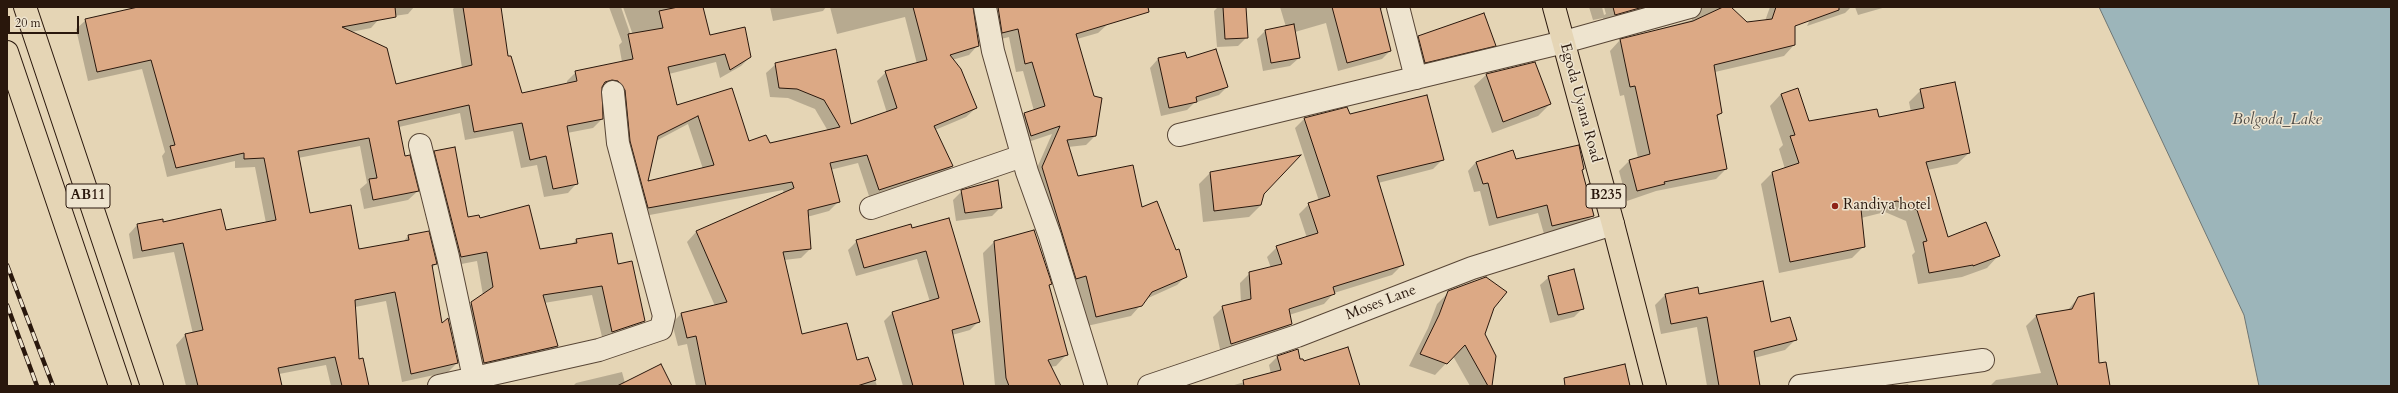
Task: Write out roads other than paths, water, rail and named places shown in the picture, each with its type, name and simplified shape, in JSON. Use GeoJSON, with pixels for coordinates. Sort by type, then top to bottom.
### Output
{"type":"FeatureCollection","features":[{"type":"Feature","properties":{"kind":"main road","name":"AB11"},"geometry":{"type":"LineString","coordinates":[[25,7],[152,386]]}},
{"type":"Feature","properties":{"kind":"main road","name":"Egoda Uyana Road"},"geometry":{"type":"LineString","coordinates":[[1554,7],[1655,386]]}},
{"type":"Feature","properties":{"kind":"main road","name":"AB11"},"geometry":{"type":"LineString","coordinates":[[7,52],[120,386]]}},
{"type":"Feature","properties":{"kind":"street"},"geometry":{"type":"LineString","coordinates":[[985,7],[993,51],[1022,156],[1050,236],[1096,386]]}},
{"type":"Feature","properties":{"kind":"street"},"geometry":{"type":"LineString","coordinates":[[1398,7],[1416,78]]}},
{"type":"Feature","properties":{"kind":"street"},"geometry":{"type":"LineString","coordinates":[[1179,136],[1564,42],[1690,7]]}},
{"type":"Feature","properties":{"kind":"street"},"geometry":{"type":"LineString","coordinates":[[439,386],[599,350],[662,329],[664,316],[618,143],[613,92]]}},
{"type":"Feature","properties":{"kind":"street"},"geometry":{"type":"LineString","coordinates":[[420,145],[448,257],[474,378]]}},
{"type":"Feature","properties":{"kind":"street"},"geometry":{"type":"LineString","coordinates":[[871,208],[1022,156]]}},
{"type":"Feature","properties":{"kind":"street","name":"Moses Lane"},"geometry":{"type":"LineString","coordinates":[[1149,386],[1297,336],[1472,268],[1613,224]]}},
{"type":"Feature","properties":{"kind":"street"},"geometry":{"type":"LineString","coordinates":[[1800,386],[1983,360]]}},
{"type":"Feature","properties":{"kind":"water","name":"Bolgoda_Lake"},"geometry":{"type":"Polygon","coordinates":[[[2099,7],[2391,7],[2391,386],[2259,386],[2244,315],[2099,7]]]}},
{"type":"Feature","properties":{"kind":"railway"},"geometry":{"type":"LineString","coordinates":[[7,265],[53,386]]}},
{"type":"Feature","properties":{"kind":"railway"},"geometry":{"type":"LineString","coordinates":[[7,305],[37,386]]}},
{"type":"Feature","properties":{"kind":"place","name":"Randiya hotel"},"geometry":{"type":"Point","coordinates":[1835,206]}}]}
